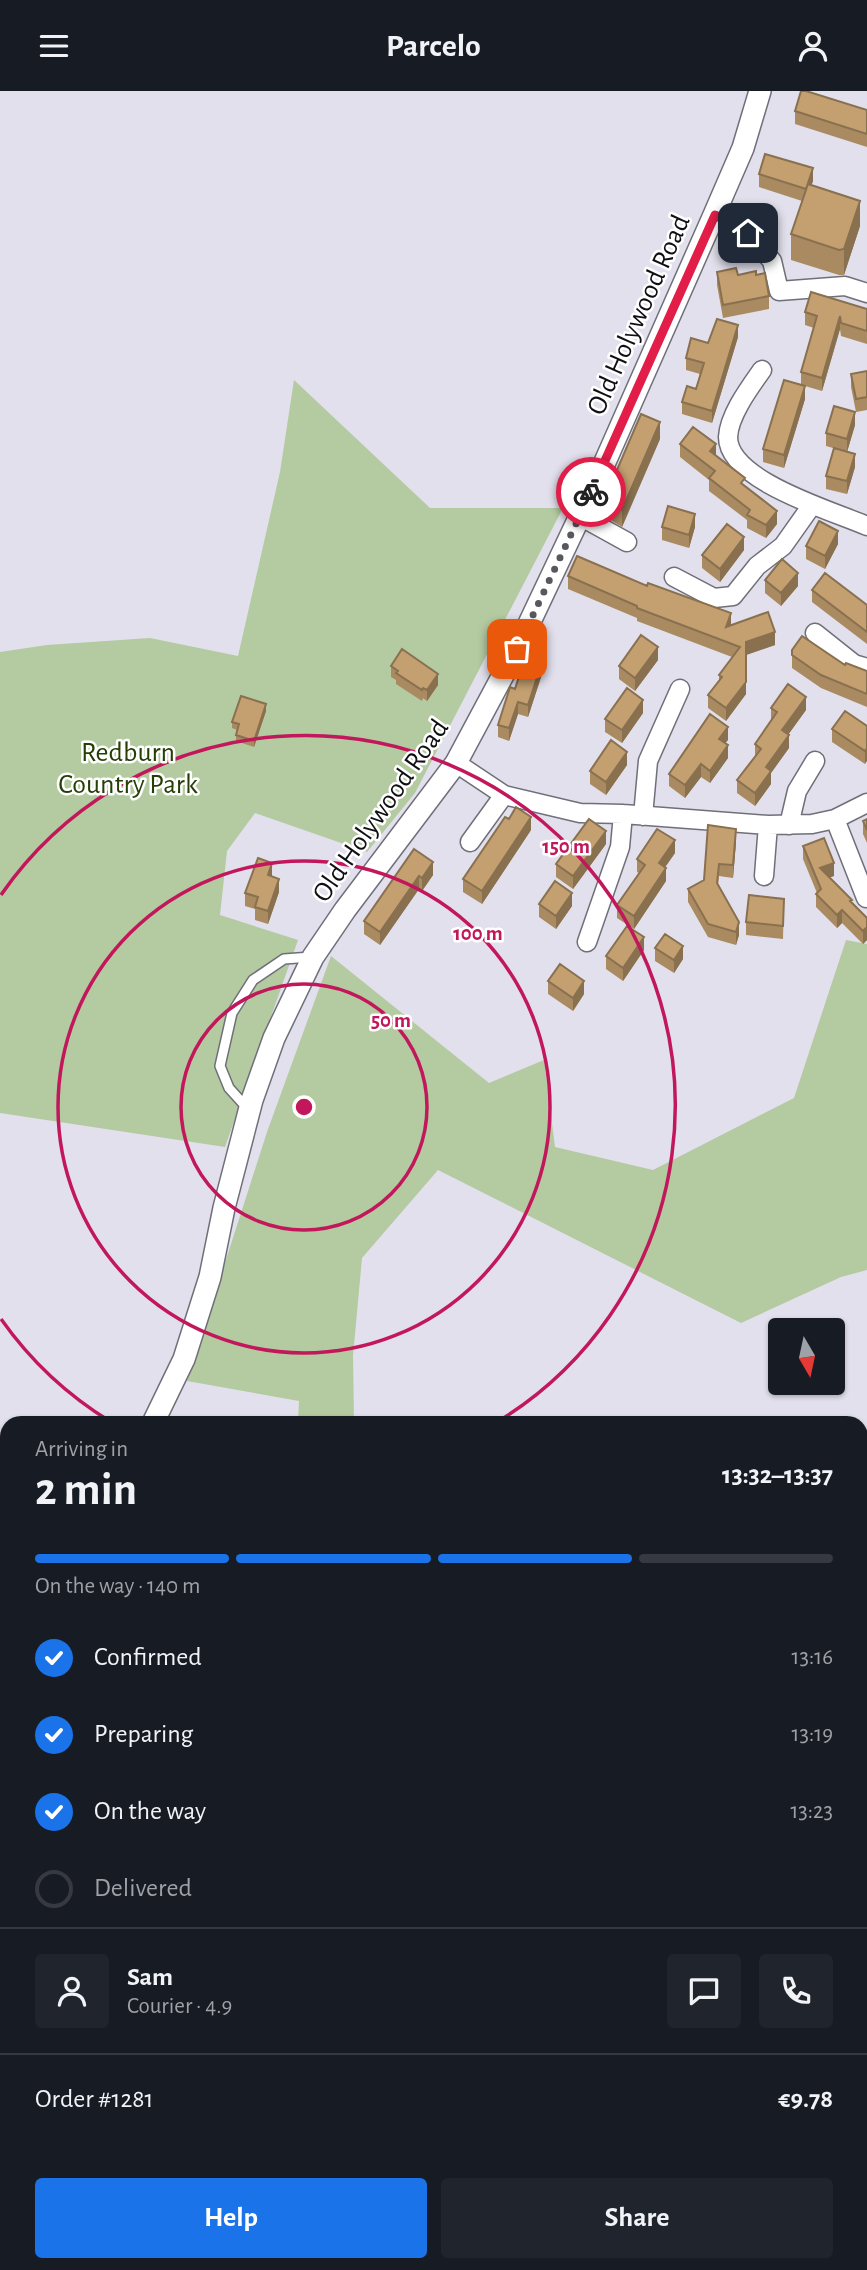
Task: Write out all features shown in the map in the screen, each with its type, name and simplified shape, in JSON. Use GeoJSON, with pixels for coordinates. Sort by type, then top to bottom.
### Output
{"type":"FeatureCollection","features":[{"type":"Feature","properties":{"kind":"street","name":"Old Holywood Road"},"geometry":{"type":"LineString","coordinates":[[156,1416],[184,1359],[210,1277],[249,1110],[274,1038],[313,957],[345,910],[456,763],[517,649],[580,516],[715,215],[743,149],[760,91]]}},
{"type":"Feature","properties":{"kind":"street"},"geometry":{"type":"LineString","coordinates":[[715,215],[748,233],[772,261],[779,291],[845,286],[867,293]]}},
{"type":"Feature","properties":{"kind":"street"},"geometry":{"type":"LineString","coordinates":[[762,370],[740,403],[728,435],[732,455],[754,474],[812,505],[866,520]]}},
{"type":"Feature","properties":{"kind":"street"},"geometry":{"type":"LineString","coordinates":[[674,577],[714,598],[733,596],[757,566],[783,547],[812,505]]}},
{"type":"Feature","properties":{"kind":"street"},"geometry":{"type":"LineString","coordinates":[[580,516],[627,542]]}},
{"type":"Feature","properties":{"kind":"street"},"geometry":{"type":"LineString","coordinates":[[815,633],[854,664],[867,668]]}},
{"type":"Feature","properties":{"kind":"street"},"geometry":{"type":"LineString","coordinates":[[643,816],[648,761],[680,689]]}},
{"type":"Feature","properties":{"kind":"street"},"geometry":{"type":"LineString","coordinates":[[789,825],[797,791],[815,761]]}},
{"type":"Feature","properties":{"kind":"street"},"geometry":{"type":"LineString","coordinates":[[456,763],[504,795],[580,813],[789,825],[835,819],[867,803]]}},
{"type":"Feature","properties":{"kind":"street"},"geometry":{"type":"LineString","coordinates":[[470,842],[504,795]]}},
{"type":"Feature","properties":{"kind":"street"},"geometry":{"type":"LineString","coordinates":[[587,942],[620,847],[623,814]]}},
{"type":"Feature","properties":{"kind":"street"},"geometry":{"type":"LineString","coordinates":[[835,819],[866,898]]}},
{"type":"Feature","properties":{"kind":"street"},"geometry":{"type":"LineString","coordinates":[[764,876],[768,825]]}},
{"type":"Feature","properties":{"kind":"lane"},"geometry":{"type":"LineString","coordinates":[[249,1110],[229,1087],[220,1066],[232,1013],[253,980],[284,959],[313,957]]}},
{"type":"Feature","properties":{"kind":"green space","name":"Redburn Country Park"},"geometry":{"type":"Polygon","coordinates":[[[294,380],[430,508],[563,508],[415,793],[367,852],[255,813],[227,851],[220,915],[298,940],[225,1147],[0,1113],[0,652],[47,645],[150,638],[238,656],[280,472],[294,380]]]}},
{"type":"Feature","properties":{"kind":"green space"},"geometry":{"type":"Polygon","coordinates":[[[846,940],[867,944],[867,1270],[841,1277],[741,1323],[438,1170],[362,1258],[353,1356],[354,1416],[298,1416],[299,1401],[187,1381],[267,1132],[331,956],[489,1083],[544,1060],[555,1147],[653,1170],[794,1098],[846,940]]]}},
{"type":"Feature","properties":{"kind":"building"},"geometry":{"type":"Polygon","coordinates":[[[801,91],[867,110],[867,134],[795,111],[801,91]]]}},
{"type":"Feature","properties":{"kind":"building"},"geometry":{"type":"Polygon","coordinates":[[[765,154],[813,168],[806,189],[759,174],[765,154]]]}},
{"type":"Feature","properties":{"kind":"building"},"geometry":{"type":"Polygon","coordinates":[[[808,184],[860,201],[844,249],[839,250],[791,234],[808,184]]]}},
{"type":"Feature","properties":{"kind":"building"},"geometry":{"type":"Polygon","coordinates":[[[736,268],[738,275],[756,271],[756,275],[765,273],[769,296],[723,305],[717,272],[736,268]]]}},
{"type":"Feature","properties":{"kind":"building"},"geometry":{"type":"Polygon","coordinates":[[[811,292],[867,309],[867,331],[841,323],[840,316],[822,378],[801,372],[817,316],[805,312],[811,292]]]}},
{"type":"Feature","properties":{"kind":"building"},"geometry":{"type":"Polygon","coordinates":[[[717,319],[738,325],[712,411],[682,402],[687,386],[696,389],[704,363],[686,358],[691,338],[708,343],[717,319]]]}},
{"type":"Feature","properties":{"kind":"building"},"geometry":{"type":"Polygon","coordinates":[[[867,371],[867,397],[856,399],[851,374],[867,371]]]}},
{"type":"Feature","properties":{"kind":"building"},"geometry":{"type":"Polygon","coordinates":[[[784,380],[805,386],[784,455],[763,449],[784,380]]]}},
{"type":"Feature","properties":{"kind":"building"},"geometry":{"type":"Polygon","coordinates":[[[834,406],[855,412],[847,439],[826,433],[834,406]]]}},
{"type":"Feature","properties":{"kind":"building"},"geometry":{"type":"Polygon","coordinates":[[[641,414],[660,422],[622,510],[604,500],[641,414]]]}},
{"type":"Feature","properties":{"kind":"building"},"geometry":{"type":"Polygon","coordinates":[[[693,427],[716,444],[710,451],[745,478],[741,483],[777,511],[766,525],[747,515],[750,510],[709,478],[715,471],[680,444],[693,427]]]}},
{"type":"Feature","properties":{"kind":"building"},"geometry":{"type":"Polygon","coordinates":[[[834,448],[855,454],[847,481],[826,476],[834,448]]]}},
{"type":"Feature","properties":{"kind":"building"},"geometry":{"type":"Polygon","coordinates":[[[668,506],[695,514],[689,535],[662,527],[668,506]]]}},
{"type":"Feature","properties":{"kind":"building"},"geometry":{"type":"Polygon","coordinates":[[[819,521],[838,531],[825,556],[806,546],[819,521]]]}},
{"type":"Feature","properties":{"kind":"building"},"geometry":{"type":"Polygon","coordinates":[[[727,524],[744,537],[720,569],[702,555],[727,524]]]}},
{"type":"Feature","properties":{"kind":"building"},"geometry":{"type":"Polygon","coordinates":[[[577,556],[647,586],[648,583],[731,613],[726,627],[768,612],[775,632],[746,642],[746,682],[726,708],[708,695],[740,647],[637,608],[568,576],[577,556]]]}},
{"type":"Feature","properties":{"kind":"building"},"geometry":{"type":"Polygon","coordinates":[[[782,559],[798,573],[781,593],[765,580],[782,559]]]}},
{"type":"Feature","properties":{"kind":"building"},"geometry":{"type":"Polygon","coordinates":[[[825,573],[867,605],[867,632],[812,590],[825,573]]]}},
{"type":"Feature","properties":{"kind":"building"},"geometry":{"type":"Polygon","coordinates":[[[641,635],[658,647],[635,678],[619,666],[641,635]]]}},
{"type":"Feature","properties":{"kind":"building"},"geometry":{"type":"Polygon","coordinates":[[[802,636],[845,665],[846,663],[867,671],[867,694],[821,675],[792,655],[792,650],[802,636]]]}},
{"type":"Feature","properties":{"kind":"building"},"geometry":{"type":"Polygon","coordinates":[[[402,649],[438,674],[427,690],[422,690],[396,673],[398,671],[391,666],[402,649]]]}},
{"type":"Feature","properties":{"kind":"building"},"geometry":{"type":"Polygon","coordinates":[[[527,651],[544,656],[528,705],[518,702],[509,728],[498,725],[510,687],[515,689],[527,651]]]}},
{"type":"Feature","properties":{"kind":"building"},"geometry":{"type":"Polygon","coordinates":[[[788,684],[806,697],[782,730],[789,735],[766,767],[771,771],[755,793],[737,780],[761,749],[755,744],[777,712],[771,708],[788,684]]]}},
{"type":"Feature","properties":{"kind":"building"},"geometry":{"type":"Polygon","coordinates":[[[627,688],[643,700],[622,730],[605,719],[627,688]]]}},
{"type":"Feature","properties":{"kind":"building"},"geometry":{"type":"Polygon","coordinates":[[[241,696],[266,704],[254,741],[236,735],[239,724],[232,722],[241,696]]]}},
{"type":"Feature","properties":{"kind":"building"},"geometry":{"type":"Polygon","coordinates":[[[845,711],[867,726],[865,751],[832,729],[845,711]]]}},
{"type":"Feature","properties":{"kind":"building"},"geometry":{"type":"Polygon","coordinates":[[[710,714],[728,727],[719,739],[728,745],[710,771],[701,764],[685,785],[669,774],[710,714]]]}},
{"type":"Feature","properties":{"kind":"building"},"geometry":{"type":"Polygon","coordinates":[[[611,740],[627,752],[606,782],[590,771],[611,740]]]}},
{"type":"Feature","properties":{"kind":"building"},"geometry":{"type":"Polygon","coordinates":[[[516,807],[531,817],[482,891],[463,879],[505,817],[509,819],[516,807]]]}},
{"type":"Feature","properties":{"kind":"building"},"geometry":{"type":"Polygon","coordinates":[[[589,819],[606,831],[573,876],[556,864],[589,819]]]}},
{"type":"Feature","properties":{"kind":"building"},"geometry":{"type":"Polygon","coordinates":[[[708,825],[736,829],[733,865],[719,864],[717,883],[739,922],[736,932],[708,924],[688,889],[704,880],[708,825]]]}},
{"type":"Feature","properties":{"kind":"building"},"geometry":{"type":"Polygon","coordinates":[[[657,829],[675,840],[659,863],[666,868],[634,916],[617,905],[645,865],[637,859],[657,829]]]}},
{"type":"Feature","properties":{"kind":"building"},"geometry":{"type":"Polygon","coordinates":[[[824,838],[834,863],[820,868],[867,918],[867,927],[863,931],[842,910],[837,915],[816,894],[821,889],[803,846],[824,838]]]}},
{"type":"Feature","properties":{"kind":"building"},"geometry":{"type":"Polygon","coordinates":[[[414,849],[433,862],[422,878],[419,876],[380,932],[364,921],[414,849]]]}},
{"type":"Feature","properties":{"kind":"building"},"geometry":{"type":"Polygon","coordinates":[[[258,858],[272,863],[268,875],[279,879],[268,911],[255,907],[258,897],[245,893],[258,858]]]}},
{"type":"Feature","properties":{"kind":"building"},"geometry":{"type":"Polygon","coordinates":[[[555,881],[572,893],[556,916],[539,904],[555,881]]]}},
{"type":"Feature","properties":{"kind":"building"},"geometry":{"type":"Polygon","coordinates":[[[749,895],[784,899],[783,926],[746,922],[749,895]]]}},
{"type":"Feature","properties":{"kind":"building"},"geometry":{"type":"Polygon","coordinates":[[[627,926],[644,937],[623,968],[606,956],[627,926]]]}},
{"type":"Feature","properties":{"kind":"building"},"geometry":{"type":"Polygon","coordinates":[[[665,934],[683,946],[674,960],[655,948],[665,934]]]}},
{"type":"Feature","properties":{"kind":"building"},"geometry":{"type":"Polygon","coordinates":[[[560,964],[584,981],[573,998],[548,981],[560,964]]]}},
{"type":"Feature","properties":{"kind":"way so far"},"geometry":{"type":"LineString","coordinates":[[517,649],[591,492]]}},
{"type":"Feature","properties":{"kind":"route"},"geometry":{"type":"LineString","coordinates":[[591,492],[715,215],[748,233]]}}]}
